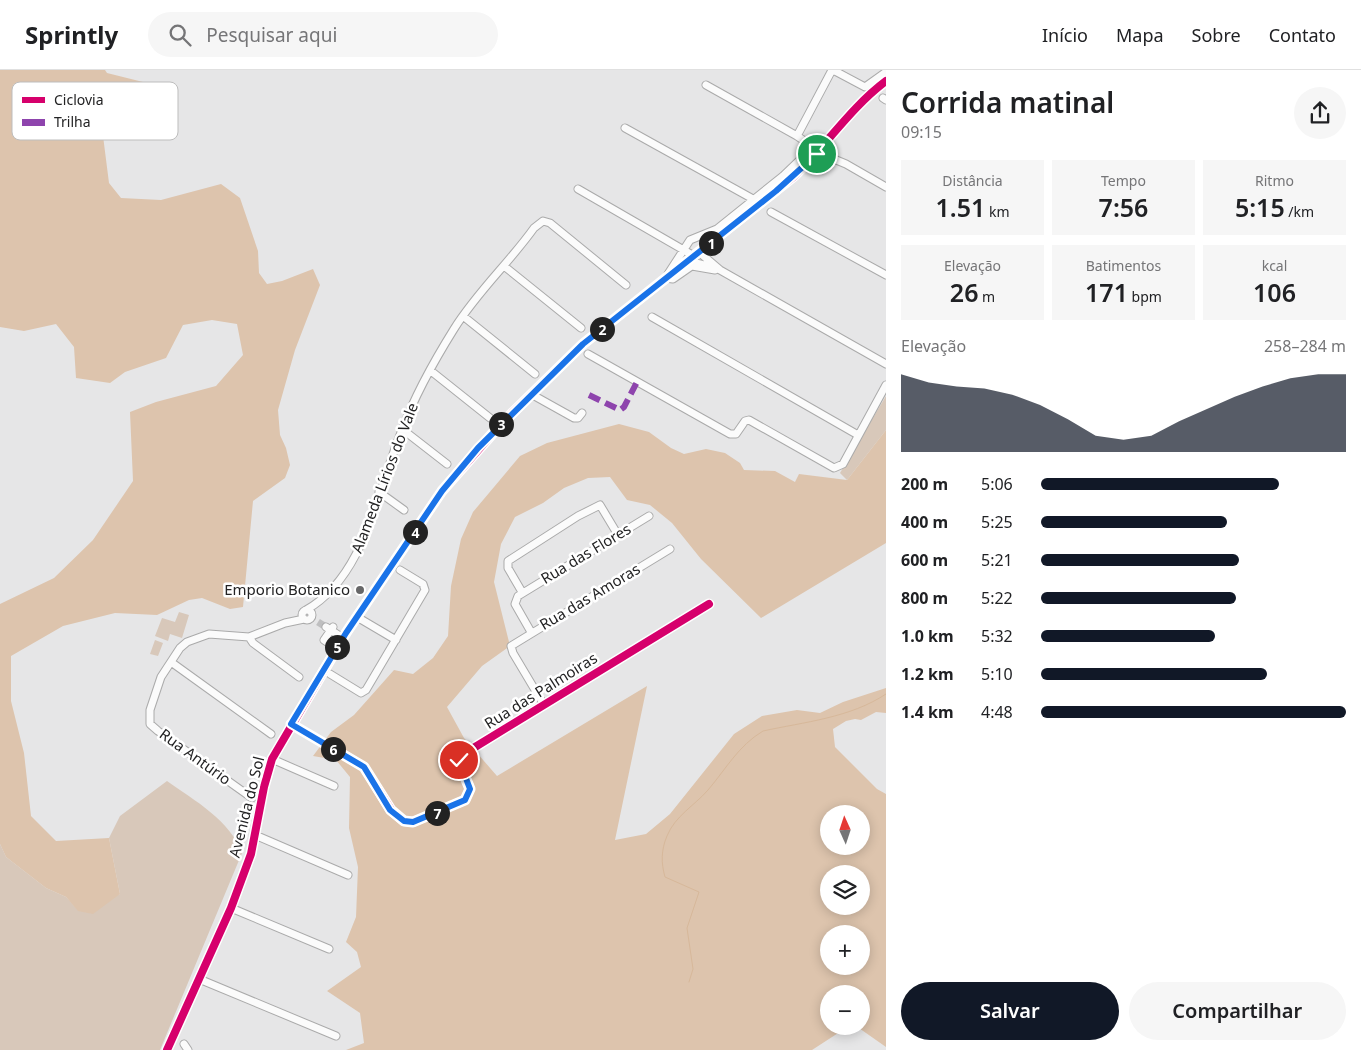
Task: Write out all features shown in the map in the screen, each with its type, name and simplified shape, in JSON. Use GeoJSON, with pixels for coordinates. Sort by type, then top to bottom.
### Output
{"type":"FeatureCollection","features":[{"type":"Feature","properties":{"kind":"street"},"geometry":{"type":"LineString","coordinates":[[797,136],[833,70],[865,87],[886,72]]}},
{"type":"Feature","properties":{"kind":"street"},"geometry":{"type":"LineString","coordinates":[[706,85],[806,142],[807,153],[717,229],[693,238],[683,249],[665,278],[673,279],[697,259],[714,241],[804,167],[860,104],[886,81]]}},
{"type":"Feature","properties":{"kind":"street"},"geometry":{"type":"LineString","coordinates":[[625,128],[753,199]]}},
{"type":"Feature","properties":{"kind":"street"},"geometry":{"type":"LineString","coordinates":[[829,157],[846,164],[886,187]]}},
{"type":"Feature","properties":{"kind":"street"},"geometry":{"type":"LineString","coordinates":[[578,189],[683,249],[697,259],[720,270],[886,364]]}},
{"type":"Feature","properties":{"kind":"street"},"geometry":{"type":"LineString","coordinates":[[771,212],[886,275]]}},
{"type":"Feature","properties":{"kind":"street","name":"Alameda Lírios do Vale"},"geometry":{"type":"LineString","coordinates":[[285,623],[311,616],[332,590],[357,553],[402,429],[431,371],[463,316],[534,228],[543,221],[550,223],[626,285]]}},
{"type":"Feature","properties":{"kind":"street"},"geometry":{"type":"LineString","coordinates":[[697,259],[720,270]]}},
{"type":"Feature","properties":{"kind":"street"},"geometry":{"type":"LineString","coordinates":[[504,266],[581,328]]}},
{"type":"Feature","properties":{"kind":"street","name":"Avenida do Sol"},"geometry":{"type":"LineString","coordinates":[[167,1050],[231,908],[251,854],[264,787],[272,759],[344,635],[455,475],[532,394],[583,344],[665,278]]}},
{"type":"Feature","properties":{"kind":"street"},"geometry":{"type":"LineString","coordinates":[[463,316],[535,374]]}},
{"type":"Feature","properties":{"kind":"street"},"geometry":{"type":"LineString","coordinates":[[652,318],[858,434]]}},
{"type":"Feature","properties":{"kind":"street"},"geometry":{"type":"LineString","coordinates":[[588,354],[734,436],[746,420],[834,468],[843,464],[886,385]]}},
{"type":"Feature","properties":{"kind":"street"},"geometry":{"type":"LineString","coordinates":[[431,371],[490,418]]}},
{"type":"Feature","properties":{"kind":"street"},"geometry":{"type":"LineString","coordinates":[[532,394],[576,418],[582,413]]}},
{"type":"Feature","properties":{"kind":"street"},"geometry":{"type":"LineString","coordinates":[[402,429],[447,464]]}},
{"type":"Feature","properties":{"kind":"street"},"geometry":{"type":"LineString","coordinates":[[379,492],[404,510]]}},
{"type":"Feature","properties":{"kind":"street"},"geometry":{"type":"LineString","coordinates":[[531,632],[515,604],[516,599],[522,592],[508,568],[508,560],[598,505],[602,507],[618,535]]}},
{"type":"Feature","properties":{"kind":"street","name":"Rua das Flores"},"geometry":{"type":"LineString","coordinates":[[522,592],[650,516]]}},
{"type":"Feature","properties":{"kind":"street","name":"Rua das Amoras"},"geometry":{"type":"LineString","coordinates":[[544,705],[513,653],[511,646],[531,632],[670,549]]}},
{"type":"Feature","properties":{"kind":"street"},"geometry":{"type":"LineString","coordinates":[[330,674],[363,693],[425,588],[423,584],[400,570]]}},
{"type":"Feature","properties":{"kind":"street","name":"Rua das Palmoiras"},"geometry":{"type":"LineString","coordinates":[[291,724],[364,767],[390,810],[400,819],[413,822],[465,800],[470,789],[460,767],[460,757],[709,604]]}},
{"type":"Feature","properties":{"kind":"street"},"geometry":{"type":"LineString","coordinates":[[357,617],[396,640]]}},
{"type":"Feature","properties":{"kind":"street","name":"Rua Antúrio"},"geometry":{"type":"LineString","coordinates":[[252,798],[150,724],[149,716],[161,677],[180,648],[202,635],[249,637],[285,623]]}},
{"type":"Feature","properties":{"kind":"street"},"geometry":{"type":"LineString","coordinates":[[325,639],[330,627],[344,635]]}},
{"type":"Feature","properties":{"kind":"street"},"geometry":{"type":"LineString","coordinates":[[249,637],[253,643],[299,676]]}},
{"type":"Feature","properties":{"kind":"street"},"geometry":{"type":"LineString","coordinates":[[325,639],[338,646]]}},
{"type":"Feature","properties":{"kind":"street"},"geometry":{"type":"LineString","coordinates":[[325,639],[330,644],[333,654]]}},
{"type":"Feature","properties":{"kind":"street"},"geometry":{"type":"LineString","coordinates":[[171,662],[270,734]]}},
{"type":"Feature","properties":{"kind":"street"},"geometry":{"type":"LineString","coordinates":[[272,759],[334,786]]}},
{"type":"Feature","properties":{"kind":"street"},"geometry":{"type":"LineString","coordinates":[[255,835],[348,875]]}},
{"type":"Feature","properties":{"kind":"street"},"geometry":{"type":"LineString","coordinates":[[231,908],[329,949]]}},
{"type":"Feature","properties":{"kind":"street"},"geometry":{"type":"LineString","coordinates":[[199,979],[336,1036]]}},
{"type":"Feature","properties":{"kind":"shaded area"},"geometry":{"type":"Polygon","coordinates":[[[0,70],[105,70],[107,73],[143,82],[12,82],[12,140],[104,140],[109,183],[121,198],[161,200],[221,184],[240,198],[258,251],[259,273],[267,284],[282,281],[313,269],[320,285],[295,350],[278,410],[280,435],[286,448],[290,465],[285,478],[253,501],[243,607],[230,609],[202,598],[189,600],[157,615],[115,613],[63,626],[11,656],[11,701],[24,753],[31,816],[56,841],[109,838],[120,894],[93,914],[78,911],[66,897],[46,888],[6,857],[0,844],[0,604],[54,578],[93,540],[133,481],[130,412],[156,402],[216,386],[243,355],[237,324],[212,320],[183,325],[166,358],[125,372],[110,383],[76,378],[74,347],[56,324],[24,331],[0,327],[0,70]]]}},
{"type":"Feature","properties":{"kind":"shaded area"},"geometry":{"type":"Polygon","coordinates":[[[886,396],[886,430],[847,480],[840,473],[886,396]]]}},
{"type":"Feature","properties":{"kind":"shaded area"},"geometry":{"type":"Polygon","coordinates":[[[619,424],[649,432],[671,448],[684,454],[706,449],[725,453],[740,463],[744,470],[775,471],[795,482],[799,474],[847,480],[886,430],[886,543],[761,618],[701,559],[672,523],[650,505],[627,500],[610,477],[588,478],[564,488],[543,503],[515,517],[501,544],[494,582],[510,646],[482,666],[447,707],[464,738],[497,776],[647,686],[615,840],[646,834],[670,814],[734,734],[762,716],[797,710],[820,713],[843,702],[886,688],[886,713],[876,712],[861,720],[846,721],[833,729],[835,747],[877,789],[886,794],[886,1047],[869,1035],[870,985],[820,985],[820,1035],[835,1035],[812,1050],[346,1050],[364,1043],[360,1013],[327,991],[361,967],[357,952],[346,942],[356,917],[358,867],[349,828],[350,777],[336,760],[313,756],[331,732],[354,715],[394,670],[413,674],[433,658],[448,636],[451,586],[461,539],[473,512],[520,456],[547,443],[619,424]]]}},
{"type":"Feature","properties":{"kind":"shaded area"},"geometry":{"type":"Polygon","coordinates":[[[179,612],[189,615],[182,638],[170,634],[168,641],[155,636],[162,618],[175,622],[179,612]]]}},
{"type":"Feature","properties":{"kind":"shaded area"},"geometry":{"type":"Polygon","coordinates":[[[155,640],[163,643],[158,656],[150,654],[155,640]]]}},
{"type":"Feature","properties":{"kind":"shaded area"},"geometry":{"type":"Polygon","coordinates":[[[167,781],[200,804],[220,821],[236,841],[242,853],[160,1050],[0,1050],[0,844],[6,857],[46,888],[66,897],[79,911],[120,894],[109,838],[120,816],[167,781]]]}},
{"type":"Feature","properties":{"kind":"waterway"},"geometry":{"type":"LineString","coordinates":[[689,982],[693,969],[687,928],[699,892],[665,877],[662,862],[663,851],[670,829],[703,796],[739,751],[763,731],[842,714],[857,709],[886,694]]}},
{"type":"Feature","properties":{"kind":"tunnel"},"geometry":{"type":"LineString","coordinates":[[318,622],[326,627]]}},
{"type":"Feature","properties":{"kind":"marked path"},"geometry":{"type":"LineString","coordinates":[[589,395],[620,410],[624,407],[637,382]]}},
{"type":"Feature","properties":{"kind":"cycle path"},"geometry":{"type":"LineString","coordinates":[[167,1050],[231,908],[251,854],[264,787],[272,759],[346,633],[442,491],[500,425],[583,344],[793,177],[849,115],[886,81]]}},
{"type":"Feature","properties":{"kind":"cycle path"},"geometry":{"type":"LineString","coordinates":[[291,724],[364,767],[391,810],[404,821],[413,822],[465,800],[470,789],[459,763],[462,755],[709,604]]}},
{"type":"Feature","properties":{"kind":"place","name":"Emporio Botanico"},"geometry":{"type":"Point","coordinates":[360,590]}},
{"type":"Feature","properties":{"kind":"route"},"geometry":{"type":"LineString","coordinates":[[459,760],[460,767],[470,789],[465,800],[441,812],[408,822],[400,819],[390,810],[364,767],[291,724],[346,633],[442,491],[478,448],[514,410],[583,344],[776,191],[817,154]]}}]}
